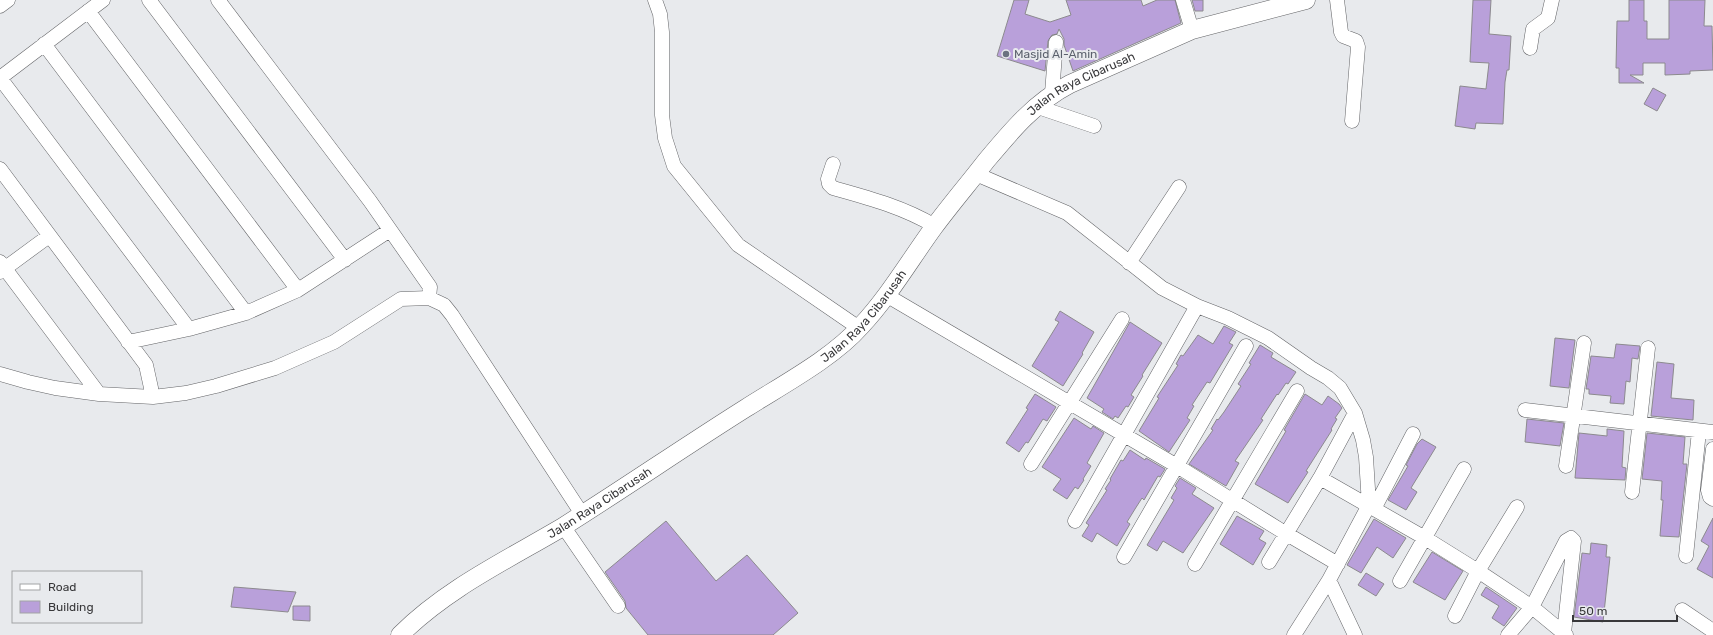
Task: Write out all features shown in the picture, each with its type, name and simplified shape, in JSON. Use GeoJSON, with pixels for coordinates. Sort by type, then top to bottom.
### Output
{"type":"FeatureCollection","features":[{"type":"Feature","properties":{"kind":"main road","name":"Jalan Raya Cibarusah"},"geometry":{"type":"LineString","coordinates":[[400,635],[431,606],[452,592],[563,526],[822,360],[859,328],[886,295],[935,226],[1005,138],[1036,106],[1052,93],[1192,30],[1266,5],[1306,0]]}},
{"type":"Feature","properties":{"kind":"street"},"geometry":{"type":"LineString","coordinates":[[0,6],[8,0]]}},
{"type":"Feature","properties":{"kind":"street"},"geometry":{"type":"LineString","coordinates":[[102,0],[0,78],[190,329]]}},
{"type":"Feature","properties":{"kind":"street"},"geometry":{"type":"LineString","coordinates":[[149,0],[345,260]]}},
{"type":"Feature","properties":{"kind":"street"},"geometry":{"type":"LineString","coordinates":[[218,0],[297,103],[390,230],[430,287],[429,298]]}},
{"type":"Feature","properties":{"kind":"street"},"geometry":{"type":"LineString","coordinates":[[655,0],[660,14],[662,32],[662,115],[665,138],[674,166],[738,245],[859,328]]}},
{"type":"Feature","properties":{"kind":"street"},"geometry":{"type":"LineString","coordinates":[[1183,0],[1192,30]]}},
{"type":"Feature","properties":{"kind":"street"},"geometry":{"type":"LineString","coordinates":[[1337,0],[1341,32],[1344,37],[1356,41],[1358,47],[1352,120]]}},
{"type":"Feature","properties":{"kind":"street"},"geometry":{"type":"LineString","coordinates":[[1530,48],[1533,28],[1548,18],[1552,0]]}},
{"type":"Feature","properties":{"kind":"street"},"geometry":{"type":"LineString","coordinates":[[88,11],[298,290]]}},
{"type":"Feature","properties":{"kind":"street"},"geometry":{"type":"LineString","coordinates":[[1052,93],[1056,42]]}},
{"type":"Feature","properties":{"kind":"street"},"geometry":{"type":"LineString","coordinates":[[44,44],[246,313]]}},
{"type":"Feature","properties":{"kind":"street"},"geometry":{"type":"LineString","coordinates":[[1036,106],[1094,126]]}},
{"type":"Feature","properties":{"kind":"street"},"geometry":{"type":"LineString","coordinates":[[832,164],[828,179],[829,184],[833,188],[910,212],[935,226]]}},
{"type":"Feature","properties":{"kind":"street"},"geometry":{"type":"LineString","coordinates":[[0,169],[146,365],[153,397]]}},
{"type":"Feature","properties":{"kind":"street"},"geometry":{"type":"LineString","coordinates":[[976,174],[1066,213],[1162,288],[1197,306],[1228,318],[1261,334],[1328,378],[1340,388],[1355,413],[1366,457],[1372,507]]}},
{"type":"Feature","properties":{"kind":"street"},"geometry":{"type":"LineString","coordinates":[[1129,263],[1179,187]]}},
{"type":"Feature","properties":{"kind":"street"},"geometry":{"type":"LineString","coordinates":[[128,342],[190,329],[246,313],[298,290],[390,230]]}},
{"type":"Feature","properties":{"kind":"street"},"geometry":{"type":"LineString","coordinates":[[49,236],[2,267],[100,394]]}},
{"type":"Feature","properties":{"kind":"street"},"geometry":{"type":"LineString","coordinates":[[886,295],[1177,466],[1232,501],[1338,564]]}},
{"type":"Feature","properties":{"kind":"street"},"geometry":{"type":"LineString","coordinates":[[0,374],[55,388],[100,394],[153,397],[186,393],[216,386],[275,368],[334,342],[401,299],[429,298],[444,306],[452,315],[582,514]]}},
{"type":"Feature","properties":{"kind":"street"},"geometry":{"type":"LineString","coordinates":[[1075,521],[1197,306]]}},
{"type":"Feature","properties":{"kind":"street"},"geometry":{"type":"LineString","coordinates":[[1031,464],[1122,319]]}},
{"type":"Feature","properties":{"kind":"street"},"geometry":{"type":"LineString","coordinates":[[1566,466],[1584,343]]}},
{"type":"Feature","properties":{"kind":"street"},"geometry":{"type":"LineString","coordinates":[[1124,557],[1246,346]]}},
{"type":"Feature","properties":{"kind":"street"},"geometry":{"type":"LineString","coordinates":[[1632,492],[1648,348]]}},
{"type":"Feature","properties":{"kind":"street"},"geometry":{"type":"LineString","coordinates":[[1195,564],[1297,391]]}},
{"type":"Feature","properties":{"kind":"street"},"geometry":{"type":"LineString","coordinates":[[1525,410],[1706,432],[1686,556]]}},
{"type":"Feature","properties":{"kind":"street"},"geometry":{"type":"LineString","coordinates":[[1269,562],[1285,533],[1320,478],[1355,413]]}},
{"type":"Feature","properties":{"kind":"street"},"geometry":{"type":"LineString","coordinates":[[1294,635],[1329,580],[1413,434]]}},
{"type":"Feature","properties":{"kind":"street"},"geometry":{"type":"LineString","coordinates":[[1713,449],[1708,490],[1710,497],[1713,499]]}},
{"type":"Feature","properties":{"kind":"street"},"geometry":{"type":"LineString","coordinates":[[1400,582],[1464,469]]}},
{"type":"Feature","properties":{"kind":"street"},"geometry":{"type":"LineString","coordinates":[[1320,478],[1372,507],[1478,571],[1532,607],[1565,634]]}},
{"type":"Feature","properties":{"kind":"street"},"geometry":{"type":"LineString","coordinates":[[1455,616],[1478,571],[1517,507]]}},
{"type":"Feature","properties":{"kind":"street"},"geometry":{"type":"LineString","coordinates":[[563,526],[618,606]]}},
{"type":"Feature","properties":{"kind":"street"},"geometry":{"type":"LineString","coordinates":[[1508,635],[1532,607],[1566,540],[1570,538],[1574,541],[1565,634]]}},
{"type":"Feature","properties":{"kind":"street"},"geometry":{"type":"LineString","coordinates":[[1329,580],[1349,631]]}},
{"type":"Feature","properties":{"kind":"street"},"geometry":{"type":"LineString","coordinates":[[1682,610],[1713,631],[1713,635]]}},
{"type":"Feature","properties":{"kind":"building"},"geometry":{"type":"Polygon","coordinates":[[[1014,0],[1029,0],[1025,14],[1050,22],[1071,15],[1066,0],[1141,0],[1143,6],[1157,0],[1175,0],[1181,23],[1073,71],[1064,45],[1064,39],[1059,29],[1057,34],[1052,35],[1048,41],[1045,71],[997,56],[1014,0]]]}},
{"type":"Feature","properties":{"kind":"building"},"geometry":{"type":"Polygon","coordinates":[[[1192,0],[1203,0],[1203,11],[1195,11],[1192,0]]]}},
{"type":"Feature","properties":{"kind":"building"},"geometry":{"type":"Polygon","coordinates":[[[1473,0],[1491,0],[1489,34],[1511,36],[1509,70],[1507,70],[1505,82],[1503,124],[1476,123],[1475,129],[1455,126],[1460,86],[1486,89],[1489,63],[1470,62],[1473,0]]]}},
{"type":"Feature","properties":{"kind":"building"},"geometry":{"type":"Polygon","coordinates":[[[1629,0],[1644,0],[1644,21],[1647,21],[1647,39],[1669,39],[1669,0],[1705,0],[1704,26],[1712,26],[1713,70],[1690,71],[1690,74],[1665,75],[1665,63],[1643,63],[1643,75],[1630,75],[1644,83],[1619,83],[1619,68],[1616,68],[1617,21],[1629,21],[1629,0]]]}},
{"type":"Feature","properties":{"kind":"building"},"geometry":{"type":"Polygon","coordinates":[[[1653,88],[1666,95],[1657,111],[1644,104],[1653,88]]]}},
{"type":"Feature","properties":{"kind":"building"},"geometry":{"type":"Polygon","coordinates":[[[1060,311],[1094,332],[1082,353],[1083,354],[1063,386],[1032,366],[1059,322],[1055,320],[1060,311]]]}},
{"type":"Feature","properties":{"kind":"building"},"geometry":{"type":"Polygon","coordinates":[[[1130,322],[1162,343],[1131,395],[1134,397],[1128,407],[1126,406],[1118,418],[1115,416],[1113,419],[1102,412],[1104,409],[1087,398],[1130,322]]]}},
{"type":"Feature","properties":{"kind":"building"},"geometry":{"type":"Polygon","coordinates":[[[1224,326],[1236,332],[1229,343],[1233,345],[1210,383],[1207,382],[1192,405],[1194,406],[1187,418],[1190,420],[1169,452],[1139,431],[1159,398],[1157,397],[1178,365],[1176,364],[1181,355],[1183,356],[1198,335],[1213,344],[1224,326]]]}},
{"type":"Feature","properties":{"kind":"building"},"geometry":{"type":"Polygon","coordinates":[[[1555,338],[1575,340],[1569,388],[1550,386],[1555,338]]]}},
{"type":"Feature","properties":{"kind":"building"},"geometry":{"type":"Polygon","coordinates":[[[1616,344],[1640,346],[1638,359],[1632,358],[1630,382],[1626,381],[1624,404],[1610,403],[1611,396],[1589,394],[1589,389],[1586,389],[1591,356],[1614,358],[1616,344]]]}},
{"type":"Feature","properties":{"kind":"building"},"geometry":{"type":"Polygon","coordinates":[[[1260,345],[1273,353],[1271,357],[1296,372],[1288,384],[1286,383],[1278,395],[1277,394],[1261,419],[1263,420],[1235,461],[1239,463],[1226,486],[1189,464],[1213,430],[1211,429],[1217,419],[1218,420],[1224,412],[1241,386],[1238,384],[1251,364],[1249,363],[1260,345]]]}},
{"type":"Feature","properties":{"kind":"building"},"geometry":{"type":"Polygon","coordinates":[[[1657,362],[1674,364],[1671,398],[1694,400],[1693,420],[1651,416],[1657,362]]]}},
{"type":"Feature","properties":{"kind":"building"},"geometry":{"type":"Polygon","coordinates":[[[1035,394],[1056,407],[1047,421],[1043,419],[1028,443],[1026,442],[1019,452],[1006,443],[1028,409],[1026,408],[1035,394]]]}},
{"type":"Feature","properties":{"kind":"building"},"geometry":{"type":"Polygon","coordinates":[[[1305,394],[1322,405],[1328,396],[1342,408],[1335,418],[1337,419],[1331,429],[1332,430],[1288,503],[1255,484],[1286,431],[1284,430],[1305,394]]]}},
{"type":"Feature","properties":{"kind":"building"},"geometry":{"type":"Polygon","coordinates":[[[1074,418],[1091,429],[1093,426],[1104,433],[1087,463],[1091,466],[1083,479],[1084,480],[1078,489],[1075,487],[1067,499],[1053,490],[1061,479],[1042,467],[1074,418]]]}},
{"type":"Feature","properties":{"kind":"building"},"geometry":{"type":"Polygon","coordinates":[[[1527,419],[1564,423],[1560,446],[1525,442],[1527,419]]]}},
{"type":"Feature","properties":{"kind":"building"},"geometry":{"type":"Polygon","coordinates":[[[1607,429],[1624,431],[1622,467],[1626,468],[1625,480],[1575,478],[1579,433],[1607,436],[1607,429]]]}},
{"type":"Feature","properties":{"kind":"building"},"geometry":{"type":"Polygon","coordinates":[[[1647,433],[1685,437],[1683,464],[1687,464],[1679,537],[1660,536],[1663,500],[1661,500],[1662,481],[1642,479],[1647,433]]]}},
{"type":"Feature","properties":{"kind":"building"},"geometry":{"type":"Polygon","coordinates":[[[1422,439],[1436,447],[1411,488],[1417,492],[1406,510],[1388,500],[1408,466],[1406,465],[1417,444],[1422,439]]]}},
{"type":"Feature","properties":{"kind":"building"},"geometry":{"type":"Polygon","coordinates":[[[1130,450],[1145,460],[1146,458],[1165,469],[1160,477],[1158,476],[1144,500],[1142,498],[1135,509],[1127,522],[1130,524],[1117,546],[1097,533],[1092,542],[1082,536],[1089,525],[1086,523],[1107,490],[1105,489],[1121,460],[1123,461],[1130,450]]]}},
{"type":"Feature","properties":{"kind":"building"},"geometry":{"type":"Polygon","coordinates":[[[1180,478],[1196,488],[1192,494],[1214,508],[1183,553],[1163,541],[1157,551],[1147,545],[1174,500],[1171,498],[1177,488],[1175,486],[1180,478]]]}},
{"type":"Feature","properties":{"kind":"building"},"geometry":{"type":"Polygon","coordinates":[[[1237,516],[1264,531],[1259,539],[1266,543],[1253,565],[1220,544],[1237,516]]]}},
{"type":"Feature","properties":{"kind":"building"},"geometry":{"type":"Polygon","coordinates":[[[1713,518],[1713,578],[1697,569],[1709,546],[1701,541],[1713,518]]]}},
{"type":"Feature","properties":{"kind":"building"},"geometry":{"type":"Polygon","coordinates":[[[1374,519],[1406,538],[1393,558],[1377,547],[1361,573],[1347,565],[1374,519]]]}},
{"type":"Feature","properties":{"kind":"building"},"geometry":{"type":"Polygon","coordinates":[[[666,521],[716,581],[747,555],[798,613],[773,635],[648,635],[626,608],[625,601],[605,572],[666,521]]]}},
{"type":"Feature","properties":{"kind":"building"},"geometry":{"type":"Polygon","coordinates":[[[1591,543],[1607,545],[1606,557],[1610,557],[1603,622],[1574,617],[1582,553],[1590,554],[1591,543]]]}},
{"type":"Feature","properties":{"kind":"building"},"geometry":{"type":"Polygon","coordinates":[[[1432,552],[1463,571],[1445,600],[1413,582],[1432,552]]]}},
{"type":"Feature","properties":{"kind":"building"},"geometry":{"type":"Polygon","coordinates":[[[1366,573],[1384,584],[1376,596],[1358,585],[1366,573]]]}},
{"type":"Feature","properties":{"kind":"building"},"geometry":{"type":"Polygon","coordinates":[[[234,587],[296,592],[288,612],[231,607],[234,587]]]}},
{"type":"Feature","properties":{"kind":"building"},"geometry":{"type":"Polygon","coordinates":[[[1486,587],[1517,608],[1504,626],[1492,618],[1499,606],[1481,595],[1486,587]]]}},
{"type":"Feature","properties":{"kind":"building"},"geometry":{"type":"Polygon","coordinates":[[[293,606],[310,606],[310,621],[293,620],[293,606]]]}},
{"type":"Feature","properties":{"kind":"place","name":"Masjid Al-Amin"},"geometry":{"type":"Point","coordinates":[1006,54]}}]}
